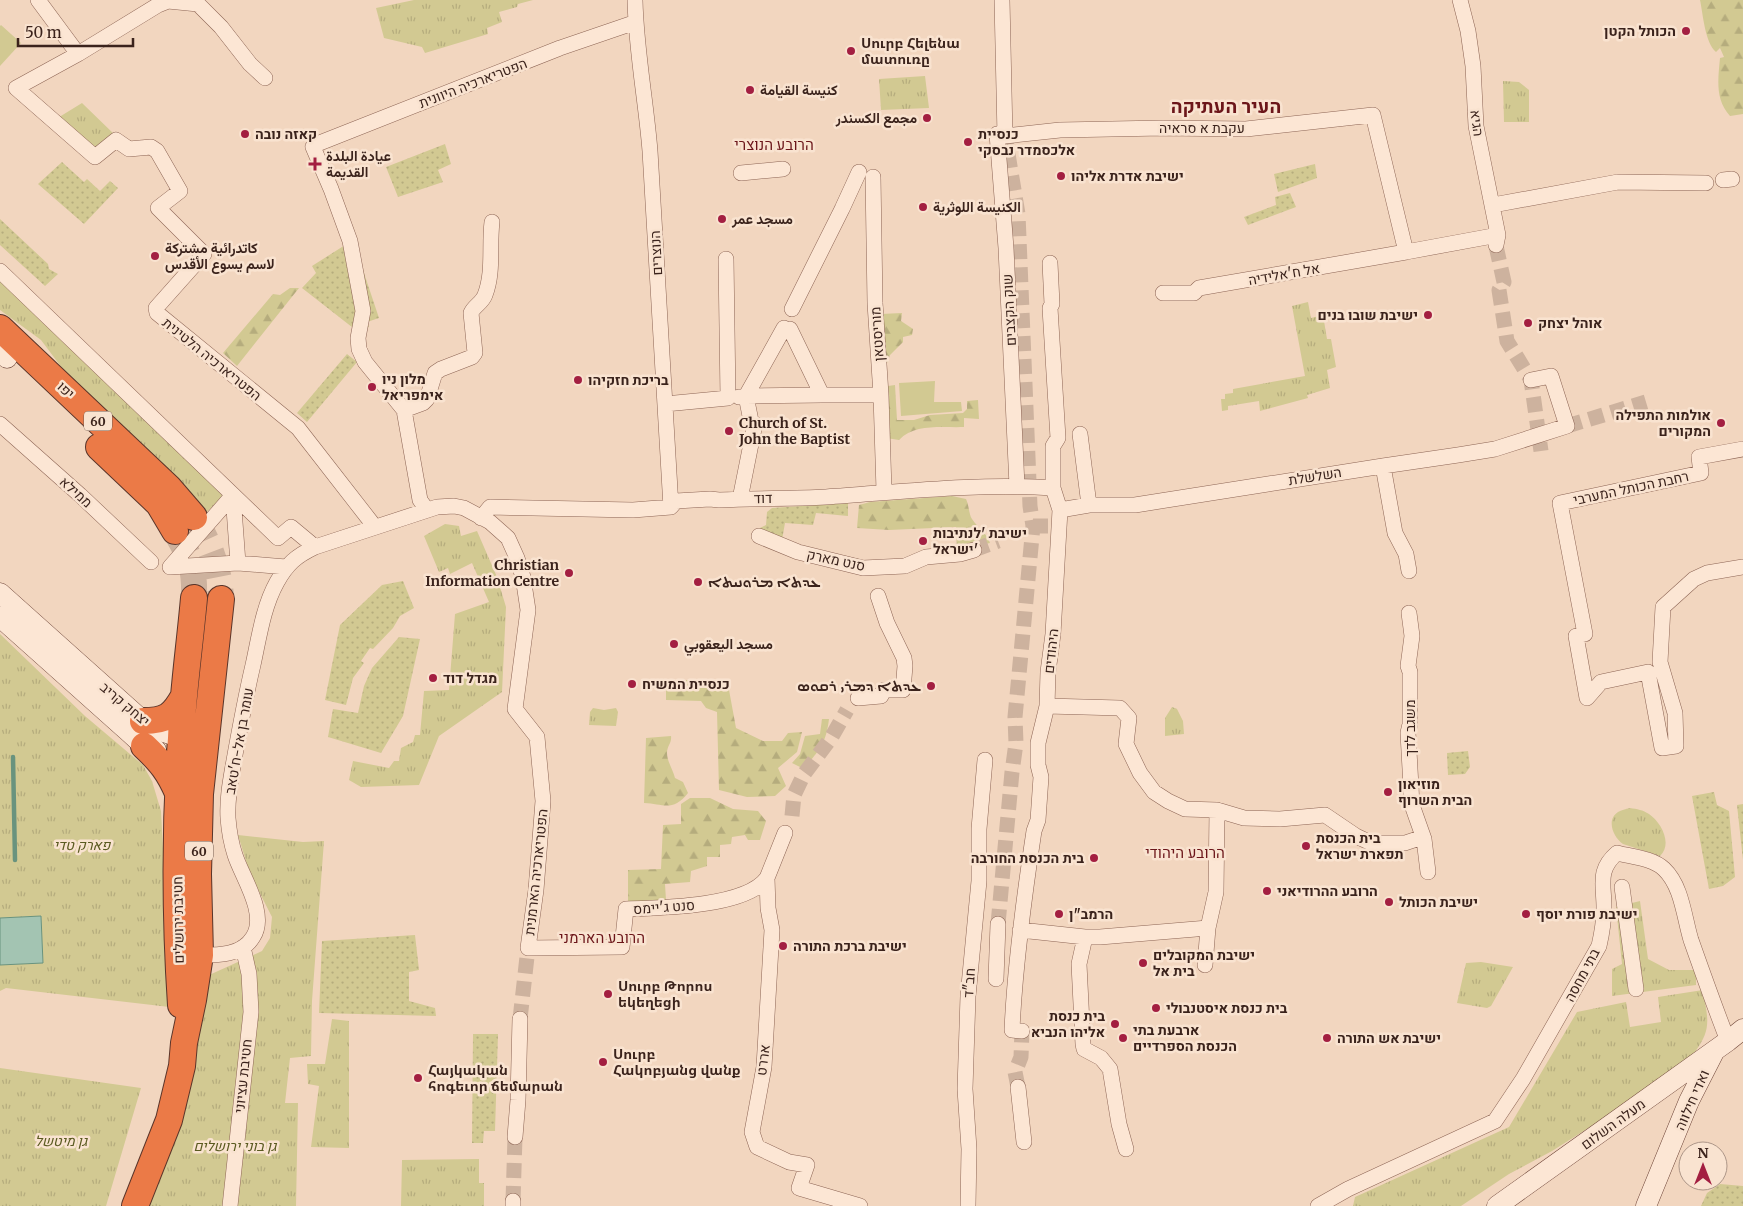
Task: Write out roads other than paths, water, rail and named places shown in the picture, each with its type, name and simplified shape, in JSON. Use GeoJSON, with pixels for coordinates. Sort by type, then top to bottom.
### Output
{"type":"FeatureCollection","features":[{"type":"Feature","properties":{"kind":"highway","name":"יפו"},"geometry":{"type":"LineString","coordinates":[[0,328],[169,488],[185,524],[159,504],[2,353]]}},
{"type":"Feature","properties":{"kind":"highway","name":"60"},"geometry":{"type":"LineString","coordinates":[[188,746],[184,696],[194,598]]}},
{"type":"Feature","properties":{"kind":"highway","name":"60"},"geometry":{"type":"LineString","coordinates":[[188,746],[221,599]]}},
{"type":"Feature","properties":{"kind":"highway"},"geometry":{"type":"LineString","coordinates":[[179,796],[170,775],[143,734],[174,712],[184,696]]}},
{"type":"Feature","properties":{"kind":"highway","name":"חטיבת ירושלים"},"geometry":{"type":"LineString","coordinates":[[135,1206],[169,1120],[182,1066],[184,1043],[193,1000],[189,954],[176,874],[179,796],[188,746]]}},
{"type":"Feature","properties":{"kind":"highway","name":"חטיבת ירושלים"},"geometry":{"type":"LineString","coordinates":[[188,746],[200,794],[199,837],[189,954]]}},
{"type":"Feature","properties":{"kind":"street"},"geometry":{"type":"LineString","coordinates":[[38,0],[78,54],[158,5],[168,1],[198,4],[221,26],[250,64],[265,78]]}},
{"type":"Feature","properties":{"kind":"street","name":"הנוצרים"},"geometry":{"type":"LineString","coordinates":[[635,0],[648,122],[671,507]]}},
{"type":"Feature","properties":{"kind":"street","name":"שוק הקצבים"},"geometry":{"type":"LineString","coordinates":[[1002,0],[1001,135],[1017,486]]}},
{"type":"Feature","properties":{"kind":"street","name":"הגיא"},"geometry":{"type":"LineString","coordinates":[[1406,252],[1497,240],[1493,205],[1476,126],[1473,66],[1468,31],[1460,0]]}},
{"type":"Feature","properties":{"kind":"street","name":"הפטריארכיה היוונית"},"geometry":{"type":"LineString","coordinates":[[404,410],[361,357],[358,338],[363,311],[350,241],[313,147],[560,48],[636,22]]}},
{"type":"Feature","properties":{"kind":"street","name":"הפטריארכיה הלטינית"},"geometry":{"type":"LineString","coordinates":[[78,54],[16,88],[95,157],[116,140],[129,149],[151,147],[157,151],[180,191],[158,208],[204,254],[156,308],[157,313],[298,428],[375,527]]}},
{"type":"Feature","properties":{"kind":"street","name":"עקבת א סראיה"},"geometry":{"type":"LineString","coordinates":[[1001,135],[1060,130],[1246,129],[1373,115],[1406,252]]}},
{"type":"Feature","properties":{"kind":"street"},"geometry":{"type":"LineString","coordinates":[[741,173],[783,170]]}},
{"type":"Feature","properties":{"kind":"street","name":"מוריסטאן"},"geometry":{"type":"LineString","coordinates":[[792,309],[842,209],[866,175],[881,395],[884,492]]}},
{"type":"Feature","properties":{"kind":"street"},"geometry":{"type":"LineString","coordinates":[[1493,205],[1618,182],[1706,183]]}},
{"type":"Feature","properties":{"kind":"street"},"geometry":{"type":"LineString","coordinates":[[427,510],[420,500],[404,410],[423,403],[427,399],[436,374],[441,369],[472,358],[475,353],[471,314],[485,297],[489,280],[492,222]]}},
{"type":"Feature","properties":{"kind":"street","name":"אל ח'אלידיה"},"geometry":{"type":"LineString","coordinates":[[1163,293],[1194,293],[1199,288],[1406,252]]}},
{"type":"Feature","properties":{"kind":"street"},"geometry":{"type":"LineString","coordinates":[[726,259],[728,398]]}},
{"type":"Feature","properties":{"kind":"street","name":"היהודים"},"geometry":{"type":"LineString","coordinates":[[1022,1031],[1012,1030],[1014,997],[1020,918],[1034,831],[1038,820],[1041,777],[1038,765],[1038,743],[1047,706],[1060,510],[1053,488],[1053,446],[1058,438],[1050,308],[1052,304],[1050,263]]}},
{"type":"Feature","properties":{"kind":"street"},"geometry":{"type":"LineString","coordinates":[[0,271],[278,538],[291,527],[315,547]]}},
{"type":"Feature","properties":{"kind":"street"},"geometry":{"type":"LineString","coordinates":[[740,499],[755,424],[752,421],[746,396],[787,329],[822,395]]}},
{"type":"Feature","properties":{"kind":"street","name":"השלשלת"},"geometry":{"type":"LineString","coordinates":[[1060,510],[1089,505],[1135,506],[1495,448],[1566,426],[1551,376],[1531,380]]}},
{"type":"Feature","properties":{"kind":"street"},"geometry":{"type":"LineString","coordinates":[[665,404],[746,396],[881,395]]}},
{"type":"Feature","properties":{"kind":"street","name":"ממילא"},"geometry":{"type":"LineString","coordinates":[[0,424],[80,495],[151,562]]}},
{"type":"Feature","properties":{"kind":"street"},"geometry":{"type":"LineString","coordinates":[[1080,434],[1089,505]]}},
{"type":"Feature","properties":{"kind":"street","name":"רחבת הכותל המערבי"},"geometry":{"type":"LineString","coordinates":[[1743,449],[1699,457],[1702,473],[1560,503],[1584,634],[1576,636],[1587,698],[1601,682],[1648,672],[1662,748],[1676,746],[1675,713],[1660,662],[1663,607],[1694,579],[1707,573],[1743,567]]}},
{"type":"Feature","properties":{"kind":"street"},"geometry":{"type":"LineString","coordinates":[[1383,466],[1395,533],[1406,554],[1408,571]]}},
{"type":"Feature","properties":{"kind":"street","name":"דוד"},"geometry":{"type":"LineString","coordinates":[[481,518],[490,507],[633,510],[671,507],[676,501],[827,497],[884,492],[1017,486],[1053,488]]}},
{"type":"Feature","properties":{"kind":"street"},"geometry":{"type":"LineString","coordinates":[[233,495],[170,567],[238,563],[286,566]]}},
{"type":"Feature","properties":{"kind":"street"},"geometry":{"type":"LineString","coordinates":[[233,495],[238,563]]}},
{"type":"Feature","properties":{"kind":"street","name":"הפטריארכיה הארמנית"},"geometry":{"type":"LineString","coordinates":[[315,547],[427,510],[454,506],[467,510],[490,522],[508,538],[523,577],[528,610],[516,709],[537,738],[544,801],[536,890],[528,948]]}},
{"type":"Feature","properties":{"kind":"street","name":"סנט מארק"},"geometry":{"type":"LineString","coordinates":[[759,536],[798,552],[863,568],[905,566],[926,557],[960,554],[974,550]]}},
{"type":"Feature","properties":{"kind":"street","name":"עומר בן אל-ח'טאב"},"geometry":{"type":"LineString","coordinates":[[243,947],[254,937],[257,924],[256,906],[230,840],[228,798],[243,710],[264,616],[276,584],[286,566],[299,555],[315,547]]}},
{"type":"Feature","properties":{"kind":"street","name":"יצחק קריב"},"geometry":{"type":"LineString","coordinates":[[0,593],[160,752],[188,746]]}},
{"type":"Feature","properties":{"kind":"street"},"geometry":{"type":"LineString","coordinates":[[858,698],[881,696],[884,690],[903,690],[904,658],[887,623],[878,596]]}},
{"type":"Feature","properties":{"kind":"street","name":"משגב לדך"},"geometry":{"type":"LineString","coordinates":[[1409,613],[1412,636],[1408,666],[1410,672],[1410,724],[1408,733],[1412,805],[1423,837],[1428,872]]}},
{"type":"Feature","properties":{"kind":"street","name":"יצחק קריב"},"geometry":{"type":"LineString","coordinates":[[0,617],[143,734]]}},
{"type":"Feature","properties":{"kind":"street"},"geometry":{"type":"LineString","coordinates":[[1047,706],[1120,708],[1129,718],[1126,744],[1132,760],[1154,792],[1185,809],[1217,810],[1244,818],[1280,819],[1325,815],[1356,836],[1371,843],[1405,842],[1423,837]]}},
{"type":"Feature","properties":{"kind":"street","name":"חב\"ד"},"geometry":{"type":"LineString","coordinates":[[968,1206],[969,1149],[965,1089],[968,996],[979,881],[979,829],[986,760]]}},
{"type":"Feature","properties":{"kind":"street"},"geometry":{"type":"LineString","coordinates":[[1205,965],[1208,928],[1216,892],[1217,810]]}},
{"type":"Feature","properties":{"kind":"street","name":"אררט"},"geometry":{"type":"LineString","coordinates":[[785,833],[767,878],[768,908],[772,930],[768,1011],[764,1067],[752,1132],[757,1146],[789,1162],[807,1165],[799,1188],[860,1206]]}},
{"type":"Feature","properties":{"kind":"street","name":"בתי מחסה"},"geometry":{"type":"LineString","coordinates":[[1318,1206],[1348,1189],[1495,1121],[1528,1071],[1599,946],[1604,925],[1602,878],[1610,859],[1617,854],[1655,862],[1672,879],[1692,942],[1732,1040]]}},
{"type":"Feature","properties":{"kind":"street","name":"סנט ג'יימס"},"geometry":{"type":"LineString","coordinates":[[528,948],[622,947],[626,909],[701,905],[746,893],[762,884],[767,878]]}},
{"type":"Feature","properties":{"kind":"street"},"geometry":{"type":"LineString","coordinates":[[1622,887],[1636,989]]}},
{"type":"Feature","properties":{"kind":"street"},"geometry":{"type":"LineString","coordinates":[[996,979],[998,924]]}},
{"type":"Feature","properties":{"kind":"street"},"geometry":{"type":"LineString","coordinates":[[1020,930],[1085,937],[1208,928]]}},
{"type":"Feature","properties":{"kind":"street"},"geometry":{"type":"LineString","coordinates":[[1085,937],[1079,964],[1083,1044],[1084,1049],[1101,1058],[1110,1069],[1119,1124],[1126,1149]]}},
{"type":"Feature","properties":{"kind":"street"},"geometry":{"type":"LineString","coordinates":[[189,954],[235,952],[243,947]]}},
{"type":"Feature","properties":{"kind":"street","name":"חטיבת עציוני"},"geometry":{"type":"LineString","coordinates":[[230,1206],[251,1012],[250,974],[243,947]]}},
{"type":"Feature","properties":{"kind":"street"},"geometry":{"type":"LineString","coordinates":[[515,1137],[520,1018]]}},
{"type":"Feature","properties":{"kind":"street","name":"מעלה השלום"},"geometry":{"type":"LineString","coordinates":[[1497,1206],[1732,1040]]}},
{"type":"Feature","properties":{"kind":"street","name":"ואדי חילווה"},"geometry":{"type":"LineString","coordinates":[[1646,1206],[1689,1102],[1732,1040]]}},
{"type":"Feature","properties":{"kind":"street"},"geometry":{"type":"LineString","coordinates":[[1018,1087],[1024,1142]]}},
{"type":"Feature","properties":{"kind":"waterway"},"geometry":{"type":"LineString","coordinates":[[13,757],[15,860]]}},
{"type":"Feature","properties":{"kind":"tunnel"},"geometry":{"type":"LineString","coordinates":[[998,924],[1016,743],[1015,717],[1033,526],[1030,506],[1018,214],[1005,136]]}},
{"type":"Feature","properties":{"kind":"tunnel"},"geometry":{"type":"LineString","coordinates":[[1496,246],[1504,282],[1499,290],[1507,341],[1531,380],[1541,451]]}},
{"type":"Feature","properties":{"kind":"tunnel"},"geometry":{"type":"LineString","coordinates":[[1567,426],[1646,402]]}},
{"type":"Feature","properties":{"kind":"tunnel"},"geometry":{"type":"LineString","coordinates":[[194,517],[213,556],[221,599]]}},
{"type":"Feature","properties":{"kind":"tunnel"},"geometry":{"type":"LineString","coordinates":[[1033,526],[1058,526]]}},
{"type":"Feature","properties":{"kind":"tunnel"},"geometry":{"type":"LineString","coordinates":[[175,531],[190,562],[194,578],[194,598]]}},
{"type":"Feature","properties":{"kind":"tunnel"},"geometry":{"type":"LineString","coordinates":[[974,550],[998,541]]}},
{"type":"Feature","properties":{"kind":"tunnel"},"geometry":{"type":"LineString","coordinates":[[792,816],[794,795],[804,774],[831,738],[847,710]]}},
{"type":"Feature","properties":{"kind":"tunnel"},"geometry":{"type":"LineString","coordinates":[[520,1019],[528,948]]}},
{"type":"Feature","properties":{"kind":"tunnel"},"geometry":{"type":"LineString","coordinates":[[1018,1087],[1015,1072],[1021,1057],[1022,1031]]}},
{"type":"Feature","properties":{"kind":"tunnel"},"geometry":{"type":"LineString","coordinates":[[513,1201],[515,1137]]}},
{"type":"Feature","properties":{"kind":"place","name":"הכותל הקטן"},"geometry":{"type":"Point","coordinates":[1686,31]}},
{"type":"Feature","properties":{"kind":"place","name":"Սուրբ Հելենա մատուռը"},"geometry":{"type":"Point","coordinates":[851,51]}},
{"type":"Feature","properties":{"kind":"place","name":"كنيسة القيامة"},"geometry":{"type":"Point","coordinates":[750,90]}},
{"type":"Feature","properties":{"kind":"place","name":"مجمع الكسندر"},"geometry":{"type":"Point","coordinates":[927,118]}},
{"type":"Feature","properties":{"kind":"place","name":"קאזה נובה"},"geometry":{"type":"Point","coordinates":[245,134]}},
{"type":"Feature","properties":{"kind":"place","name":"כנסיית אלכסמדר נבסקי"},"geometry":{"type":"Point","coordinates":[968,142]}},
{"type":"Feature","properties":{"kind":"place","name":"عيادة البلدة القديمة"},"geometry":{"type":"Point","coordinates":[315,164]}},
{"type":"Feature","properties":{"kind":"place","name":"ישיבת אדרת אליהו"},"geometry":{"type":"Point","coordinates":[1061,176]}},
{"type":"Feature","properties":{"kind":"place","name":"الكنيسة اللوثرية"},"geometry":{"type":"Point","coordinates":[923,207]}},
{"type":"Feature","properties":{"kind":"place","name":"مسجد عمر"},"geometry":{"type":"Point","coordinates":[722,219]}},
{"type":"Feature","properties":{"kind":"place","name":"كاتدرائية مشتركة لاسم يسوع الأقدس"},"geometry":{"type":"Point","coordinates":[155,256]}},
{"type":"Feature","properties":{"kind":"place","name":"ישיבת שובו בנים"},"geometry":{"type":"Point","coordinates":[1428,315]}},
{"type":"Feature","properties":{"kind":"place","name":"אוהל יצחק"},"geometry":{"type":"Point","coordinates":[1528,323]}},
{"type":"Feature","properties":{"kind":"place","name":"בריכת חזקיהו"},"geometry":{"type":"Point","coordinates":[578,380]}},
{"type":"Feature","properties":{"kind":"place","name":"מלון ניו אימפריאל"},"geometry":{"type":"Point","coordinates":[372,387]}},
{"type":"Feature","properties":{"kind":"place","name":"אולמות התפילה המקורים"},"geometry":{"type":"Point","coordinates":[1721,423]}},
{"type":"Feature","properties":{"kind":"place","name":"Church of St. John the Baptist"},"geometry":{"type":"Point","coordinates":[729,431]}},
{"type":"Feature","properties":{"kind":"place","name":"ישיבת 'לנתיבות ישראל'"},"geometry":{"type":"Point","coordinates":[923,541]}},
{"type":"Feature","properties":{"kind":"place","name":"Christian Information Centre"},"geometry":{"type":"Point","coordinates":[569,573]}},
{"type":"Feature","properties":{"kind":"place","name":"ܥܕܬܐ ܡܪܘܢܝܬܐ"},"geometry":{"type":"Point","coordinates":[698,582]}},
{"type":"Feature","properties":{"kind":"place","name":"مسجد اليعقوبي"},"geometry":{"type":"Point","coordinates":[674,644]}},
{"type":"Feature","properties":{"kind":"place","name":"מגדל דוד"},"geometry":{"type":"Point","coordinates":[433,678]}},
{"type":"Feature","properties":{"kind":"place","name":"כנסיית המשיח"},"geometry":{"type":"Point","coordinates":[632,684]}},
{"type":"Feature","properties":{"kind":"place","name":"ܥܕܬܐ ܕܡܪܝ ܪܩܘܣ"},"geometry":{"type":"Point","coordinates":[931,686]}},
{"type":"Feature","properties":{"kind":"place","name":"מוזיאון הבית השרוף"},"geometry":{"type":"Point","coordinates":[1388,792]}},
{"type":"Feature","properties":{"kind":"place","name":"בית הכנסת תפארת ישראל"},"geometry":{"type":"Point","coordinates":[1306,846]}},
{"type":"Feature","properties":{"kind":"place","name":"בית הכנסת החורבה"},"geometry":{"type":"Point","coordinates":[1094,858]}},
{"type":"Feature","properties":{"kind":"place","name":"הרובע ההרודיאני"},"geometry":{"type":"Point","coordinates":[1267,891]}},
{"type":"Feature","properties":{"kind":"place","name":"ישיבת הכותל"},"geometry":{"type":"Point","coordinates":[1389,902]}},
{"type":"Feature","properties":{"kind":"place","name":"הרמב\"ן"},"geometry":{"type":"Point","coordinates":[1059,914]}},
{"type":"Feature","properties":{"kind":"place","name":"ישיבת פורת יוסף"},"geometry":{"type":"Point","coordinates":[1526,914]}},
{"type":"Feature","properties":{"kind":"place","name":"ישיבת ברכת התורה"},"geometry":{"type":"Point","coordinates":[783,946]}},
{"type":"Feature","properties":{"kind":"place","name":"ישיבת המקובלים בית אל"},"geometry":{"type":"Point","coordinates":[1143,963]}},
{"type":"Feature","properties":{"kind":"place","name":"Սուրբ Թորոս եկեղեցի"},"geometry":{"type":"Point","coordinates":[608,994]}},
{"type":"Feature","properties":{"kind":"place","name":"בית כנסת איסטנבולי"},"geometry":{"type":"Point","coordinates":[1156,1008]}},
{"type":"Feature","properties":{"kind":"place","name":"בית כנסת אליהו הנביא"},"geometry":{"type":"Point","coordinates":[1115,1024]}},
{"type":"Feature","properties":{"kind":"place","name":"ארבעת בתי הכנסת הספרדיים"},"geometry":{"type":"Point","coordinates":[1123,1038]}},
{"type":"Feature","properties":{"kind":"place","name":"ישיבת אש התורה"},"geometry":{"type":"Point","coordinates":[1327,1038]}},
{"type":"Feature","properties":{"kind":"place","name":"Սուրբ Հակոբյանց վանք"},"geometry":{"type":"Point","coordinates":[603,1062]}},
{"type":"Feature","properties":{"kind":"place","name":"Հայկական հոգեւոր ճեմարան"},"geometry":{"type":"Point","coordinates":[418,1078]}},
{"type":"Feature","properties":{"kind":"district","name":"העיר העתיקה"},"geometry":{"type":"Point","coordinates":[1226,106]}},
{"type":"Feature","properties":{"kind":"district","name":"הרובע הנוצרי"},"geometry":{"type":"Point","coordinates":[774,144]}},
{"type":"Feature","properties":{"kind":"district","name":"הרובע היהודי"},"geometry":{"type":"Point","coordinates":[1185,852]}},
{"type":"Feature","properties":{"kind":"district","name":"הרובע הארמני"},"geometry":{"type":"Point","coordinates":[602,937]}},
{"type":"Feature","properties":{"kind":"park label","name":"פארק טדי"},"geometry":{"type":"Point","coordinates":[82,845]}},
{"type":"Feature","properties":{"kind":"park label","name":"גן מיטשל"},"geometry":{"type":"Point","coordinates":[61,1141]}},
{"type":"Feature","properties":{"kind":"park label","name":"גן בוני ירושלים"},"geometry":{"type":"Point","coordinates":[235,1146]}}]}
